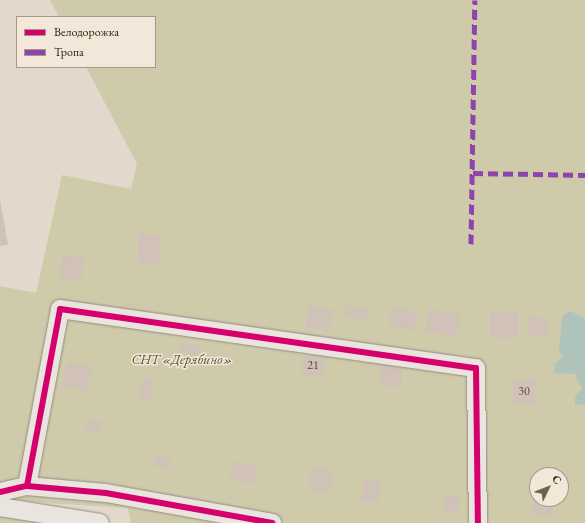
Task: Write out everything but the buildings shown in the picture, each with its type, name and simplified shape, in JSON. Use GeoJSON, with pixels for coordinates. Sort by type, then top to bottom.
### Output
{"type":"FeatureCollection","features":[{"type":"Feature","properties":{"kind":"street"},"geometry":{"type":"LineString","coordinates":[[27,486],[60,309],[476,368],[478,523]]}},
{"type":"Feature","properties":{"kind":"street"},"geometry":{"type":"LineString","coordinates":[[0,492],[27,486],[106,493],[272,523]]}},
{"type":"Feature","properties":{"kind":"street"},"geometry":{"type":"LineString","coordinates":[[0,507],[100,523]]}},
{"type":"Feature","properties":{"kind":"green space","name":"СНТ «Дерябино»"},"geometry":{"type":"Polygon","coordinates":[[[50,0],[585,0],[585,523],[131,523],[128,508],[0,500],[0,286],[36,293],[62,175],[131,189],[137,164],[87,68],[156,68],[156,16],[58,16],[50,0]]]}},
{"type":"Feature","properties":{"kind":"green space"},"geometry":{"type":"Polygon","coordinates":[[[0,513],[71,523],[0,523],[0,513]]]}},
{"type":"Feature","properties":{"kind":"shaded area"},"geometry":{"type":"Polygon","coordinates":[[[570,311],[585,318],[585,404],[575,405],[575,396],[582,389],[575,374],[554,373],[555,364],[563,357],[559,352],[562,317],[570,311]]]}},
{"type":"Feature","properties":{"kind":"marked path"},"geometry":{"type":"LineString","coordinates":[[471,244],[475,0]]}},
{"type":"Feature","properties":{"kind":"marked path"},"geometry":{"type":"LineString","coordinates":[[473,173],[585,175]]}},
{"type":"Feature","properties":{"kind":"cycle path"},"geometry":{"type":"LineString","coordinates":[[27,486],[60,309],[476,368],[478,523]]}},
{"type":"Feature","properties":{"kind":"cycle path"},"geometry":{"type":"LineString","coordinates":[[0,492],[27,486],[106,493],[272,523]]}}]}
